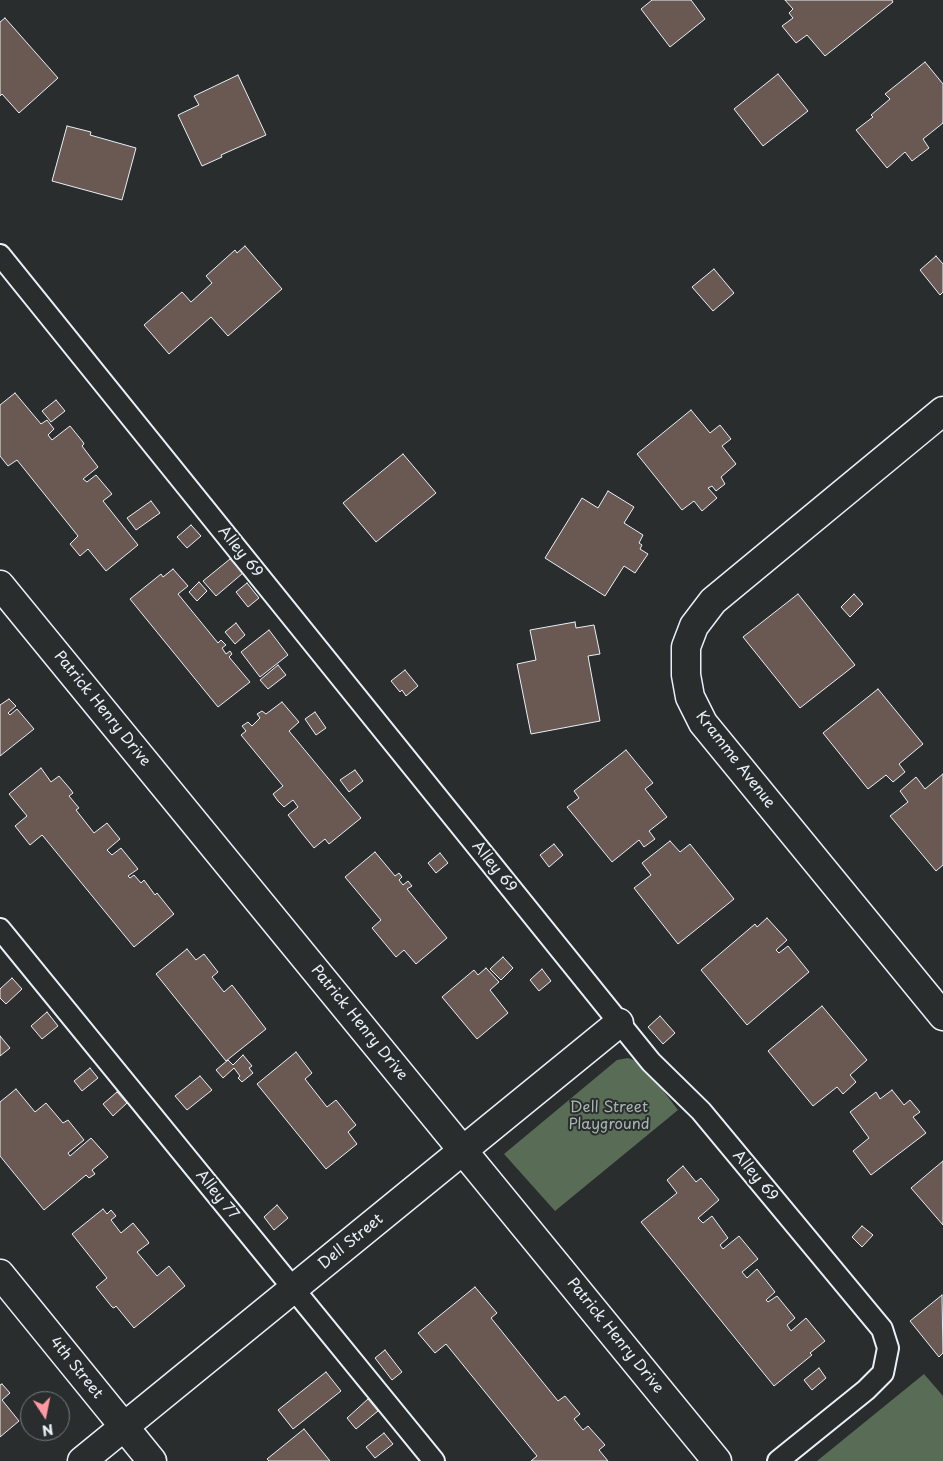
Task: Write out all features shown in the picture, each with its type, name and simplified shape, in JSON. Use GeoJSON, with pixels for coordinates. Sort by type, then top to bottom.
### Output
{"type":"FeatureCollection","features":[{"type":"Feature","properties":{"kind":"street","name":"Kramme Avenue"},"geometry":{"type":"LineString","coordinates":[[943,411],[712,601],[694,626],[686,647],[686,675],[690,697],[703,723],[943,1016]]}},
{"type":"Feature","properties":{"kind":"street","name":"Patrick Henry Drive"},"geometry":{"type":"LineString","coordinates":[[0,584],[717,1461]]}},
{"type":"Feature","properties":{"kind":"street","name":"Dell Street"},"geometry":{"type":"LineString","coordinates":[[82,1461],[620,1023]]}},
{"type":"Feature","properties":{"kind":"street","name":"4th Street"},"geometry":{"type":"LineString","coordinates":[[0,1274],[152,1461]]}},
{"type":"Feature","properties":{"kind":"lane","name":"Alley 69"},"geometry":{"type":"LineString","coordinates":[[0,255],[652,1062],[701,1111],[882,1329],[888,1348],[883,1373],[866,1390],[778,1461]]}},
{"type":"Feature","properties":{"kind":"lane","name":"Alley 77"},"geometry":{"type":"LineString","coordinates":[[0,929],[434,1461]]}},
{"type":"Feature","properties":{"kind":"green space","name":"Dell Street Playground"},"geometry":{"type":"Polygon","coordinates":[[[628,1058],[642,1063],[678,1110],[555,1211],[504,1154],[617,1060],[628,1058]]]}},
{"type":"Feature","properties":{"kind":"green space"},"geometry":{"type":"Polygon","coordinates":[[[924,1374],[943,1396],[943,1461],[817,1461],[924,1374]]]}},
{"type":"Feature","properties":{"kind":"building"},"geometry":{"type":"Polygon","coordinates":[[[652,0],[691,0],[705,19],[670,47],[641,9],[652,0]]]}},
{"type":"Feature","properties":{"kind":"building"},"geometry":{"type":"Polygon","coordinates":[[[785,0],[892,0],[893,2],[825,56],[807,35],[796,43],[782,26],[793,18],[789,13],[793,9],[785,0]]]}},
{"type":"Feature","properties":{"kind":"building"},"geometry":{"type":"Polygon","coordinates":[[[5,18],[58,78],[19,113],[2,94],[0,96],[0,22],[5,18]]]}},
{"type":"Feature","properties":{"kind":"building"},"geometry":{"type":"Polygon","coordinates":[[[925,62],[943,84],[943,123],[923,139],[929,148],[912,161],[905,152],[887,168],[856,130],[873,117],[871,115],[890,99],[885,94],[925,62]]]}},
{"type":"Feature","properties":{"kind":"building"},"geometry":{"type":"Polygon","coordinates":[[[778,74],[808,111],[763,146],[734,109],[778,74]]]}},
{"type":"Feature","properties":{"kind":"building"},"geometry":{"type":"Polygon","coordinates":[[[238,75],[266,135],[221,155],[222,157],[202,166],[178,115],[199,105],[194,96],[238,75]]]}},
{"type":"Feature","properties":{"kind":"building"},"geometry":{"type":"Polygon","coordinates":[[[67,126],[91,132],[90,135],[136,148],[122,200],[52,181],[67,126]]]}},
{"type":"Feature","properties":{"kind":"building"},"geometry":{"type":"Polygon","coordinates":[[[245,246],[282,289],[228,336],[211,317],[169,354],[144,325],[182,292],[191,302],[212,283],[206,276],[235,250],[237,253],[245,246]]]}},
{"type":"Feature","properties":{"kind":"building"},"geometry":{"type":"Polygon","coordinates":[[[936,256],[943,264],[943,292],[940,295],[920,270],[936,256]]]}},
{"type":"Feature","properties":{"kind":"building"},"geometry":{"type":"Polygon","coordinates":[[[714,269],[734,293],[713,311],[692,287],[714,269]]]}},
{"type":"Feature","properties":{"kind":"building"},"geometry":{"type":"Polygon","coordinates":[[[15,393],[41,424],[47,420],[54,429],[48,435],[52,440],[70,426],[83,442],[82,446],[98,467],[83,479],[87,482],[96,475],[112,494],[103,501],[138,545],[106,571],[88,549],[80,556],[70,544],[78,536],[17,460],[8,466],[0,456],[0,405],[15,393]]]}},
{"type":"Feature","properties":{"kind":"building"},"geometry":{"type":"Polygon","coordinates":[[[56,400],[65,411],[51,422],[42,411],[56,400]]]}},
{"type":"Feature","properties":{"kind":"building"},"geometry":{"type":"Polygon","coordinates":[[[691,410],[710,433],[720,425],[731,439],[722,446],[736,464],[721,477],[725,484],[716,491],[712,486],[708,488],[717,498],[702,511],[694,501],[682,510],[637,454],[691,410]]]}},
{"type":"Feature","properties":{"kind":"building"},"geometry":{"type":"Polygon","coordinates":[[[403,454],[436,493],[376,542],[343,503],[403,454]]]}},
{"type":"Feature","properties":{"kind":"building"},"geometry":{"type":"Polygon","coordinates":[[[608,491],[634,507],[624,523],[643,535],[639,543],[642,545],[640,549],[648,554],[635,573],[624,566],[605,596],[545,558],[582,498],[598,508],[608,491]]]}},
{"type":"Feature","properties":{"kind":"building"},"geometry":{"type":"Polygon","coordinates":[[[151,501],[160,513],[136,530],[127,518],[151,501]]]}},
{"type":"Feature","properties":{"kind":"building"},"geometry":{"type":"Polygon","coordinates":[[[191,525],[201,536],[187,548],[177,537],[191,525]]]}},
{"type":"Feature","properties":{"kind":"building"},"geometry":{"type":"Polygon","coordinates":[[[230,559],[243,573],[216,596],[203,581],[230,559]]]}},
{"type":"Feature","properties":{"kind":"building"},"geometry":{"type":"Polygon","coordinates":[[[173,569],[188,586],[178,594],[218,643],[221,640],[226,645],[222,648],[226,654],[230,651],[232,654],[229,657],[250,682],[218,707],[130,599],[161,574],[163,577],[173,569]]]}},
{"type":"Feature","properties":{"kind":"building"},"geometry":{"type":"Polygon","coordinates":[[[199,582],[207,591],[197,601],[189,592],[199,582]]]}},
{"type":"Feature","properties":{"kind":"building"},"geometry":{"type":"Polygon","coordinates":[[[247,583],[259,598],[248,607],[236,592],[247,583]]]}},
{"type":"Feature","properties":{"kind":"building"},"geometry":{"type":"Polygon","coordinates":[[[798,594],[855,665],[800,708],[743,637],[798,594]]]}},
{"type":"Feature","properties":{"kind":"building"},"geometry":{"type":"Polygon","coordinates":[[[854,594],[863,604],[850,617],[841,607],[854,594]]]}},
{"type":"Feature","properties":{"kind":"building"},"geometry":{"type":"Polygon","coordinates":[[[575,622],[576,628],[594,625],[600,654],[588,656],[600,721],[531,734],[517,664],[536,660],[530,630],[575,622]]]}},
{"type":"Feature","properties":{"kind":"building"},"geometry":{"type":"Polygon","coordinates":[[[236,623],[245,635],[235,644],[225,632],[236,623]]]}},
{"type":"Feature","properties":{"kind":"building"},"geometry":{"type":"Polygon","coordinates":[[[269,630],[288,655],[260,677],[241,652],[269,630]]]}},
{"type":"Feature","properties":{"kind":"building"},"geometry":{"type":"Polygon","coordinates":[[[278,665],[286,675],[268,689],[260,680],[278,665]]]}},
{"type":"Feature","properties":{"kind":"building"},"geometry":{"type":"Polygon","coordinates":[[[405,670],[418,686],[406,696],[391,681],[405,670]]]}},
{"type":"Feature","properties":{"kind":"building"},"geometry":{"type":"Polygon","coordinates":[[[878,689],[923,744],[899,764],[905,772],[893,782],[886,775],[868,789],[823,733],[878,689]]]}},
{"type":"Feature","properties":{"kind":"building"},"geometry":{"type":"Polygon","coordinates":[[[9,699],[16,706],[8,713],[10,715],[17,709],[34,729],[0,756],[0,705],[9,699]]]}},
{"type":"Feature","properties":{"kind":"building"},"geometry":{"type":"Polygon","coordinates":[[[282,702],[299,722],[289,731],[361,818],[329,844],[325,839],[314,848],[301,832],[288,815],[298,807],[293,800],[284,807],[278,801],[273,794],[283,786],[241,735],[246,731],[242,726],[248,722],[252,726],[260,718],[257,714],[262,711],[266,714],[282,702]]]}},
{"type":"Feature","properties":{"kind":"building"},"geometry":{"type":"Polygon","coordinates":[[[315,712],[326,728],[316,735],[305,719],[315,712]]]}},
{"type":"Feature","properties":{"kind":"building"},"geometry":{"type":"Polygon","coordinates":[[[626,750],[653,783],[645,789],[667,817],[649,831],[655,839],[644,847],[639,840],[612,862],[567,807],[579,798],[574,791],[626,750]]]}},
{"type":"Feature","properties":{"kind":"building"},"geometry":{"type":"Polygon","coordinates":[[[41,768],[51,782],[59,776],[71,790],[73,793],[69,796],[79,808],[76,810],[94,833],[107,823],[120,839],[107,850],[112,855],[121,848],[138,869],[128,876],[130,878],[134,875],[141,883],[144,880],[155,895],[157,893],[174,914],[134,947],[43,836],[30,845],[15,826],[27,816],[9,794],[41,768]]]}},
{"type":"Feature","properties":{"kind":"building"},"geometry":{"type":"Polygon","coordinates":[[[355,770],[363,781],[349,792],[340,780],[355,770]]]}},
{"type":"Feature","properties":{"kind":"building"},"geometry":{"type":"Polygon","coordinates":[[[943,774],[943,865],[936,871],[890,816],[908,802],[900,791],[916,777],[925,789],[943,774]]]}},
{"type":"Feature","properties":{"kind":"building"},"geometry":{"type":"Polygon","coordinates":[[[670,841],[680,852],[690,844],[734,899],[678,944],[634,888],[651,875],[642,863],[670,841]]]}},
{"type":"Feature","properties":{"kind":"building"},"geometry":{"type":"Polygon","coordinates":[[[554,844],[563,855],[549,867],[540,855],[554,844]]]}},
{"type":"Feature","properties":{"kind":"building"},"geometry":{"type":"Polygon","coordinates":[[[375,852],[395,876],[399,873],[402,877],[399,880],[403,885],[408,881],[412,886],[407,889],[447,938],[416,964],[404,950],[396,957],[372,928],[381,920],[345,877],[375,852]]]}},
{"type":"Feature","properties":{"kind":"building"},"geometry":{"type":"Polygon","coordinates":[[[440,853],[448,863],[436,873],[428,863],[440,853]]]}},
{"type":"Feature","properties":{"kind":"building"},"geometry":{"type":"Polygon","coordinates":[[[767,918],[787,940],[776,950],[779,953],[788,946],[809,972],[747,1025],[701,970],[755,924],[757,927],[767,918]]]}},
{"type":"Feature","properties":{"kind":"building"},"geometry":{"type":"Polygon","coordinates":[[[187,949],[196,960],[204,954],[218,972],[212,977],[224,992],[232,985],[266,1029],[226,1061],[156,974],[187,949]]]}},
{"type":"Feature","properties":{"kind":"building"},"geometry":{"type":"Polygon","coordinates":[[[503,957],[513,968],[501,980],[490,969],[503,957]]]}},
{"type":"Feature","properties":{"kind":"building"},"geometry":{"type":"Polygon","coordinates":[[[486,968],[499,982],[490,990],[508,1013],[477,1039],[442,997],[474,970],[478,975],[486,968]]]}},
{"type":"Feature","properties":{"kind":"building"},"geometry":{"type":"Polygon","coordinates":[[[542,969],[551,981],[539,991],[530,980],[542,969]]]}},
{"type":"Feature","properties":{"kind":"building"},"geometry":{"type":"Polygon","coordinates":[[[12,978],[22,989],[6,1004],[0,998],[0,989],[12,978]]]}},
{"type":"Feature","properties":{"kind":"building"},"geometry":{"type":"Polygon","coordinates":[[[822,1006],[867,1060],[850,1075],[856,1082],[843,1094],[837,1087],[813,1106],[768,1051],[822,1006]]]}},
{"type":"Feature","properties":{"kind":"building"},"geometry":{"type":"Polygon","coordinates":[[[47,1012],[58,1026],[42,1039],[31,1026],[47,1012]]]}},
{"type":"Feature","properties":{"kind":"building"},"geometry":{"type":"Polygon","coordinates":[[[660,1016],[675,1033],[663,1044],[648,1027],[660,1016]]]}},
{"type":"Feature","properties":{"kind":"building"},"geometry":{"type":"Polygon","coordinates":[[[0,1036],[10,1048],[0,1056],[0,1036]]]}},
{"type":"Feature","properties":{"kind":"building"},"geometry":{"type":"Polygon","coordinates":[[[296,1052],[312,1073],[305,1079],[327,1107],[336,1100],[356,1125],[348,1132],[357,1144],[326,1169],[257,1084],[296,1052]]]}},
{"type":"Feature","properties":{"kind":"building"},"geometry":{"type":"Polygon","coordinates":[[[243,1055],[252,1066],[249,1068],[253,1073],[242,1082],[234,1068],[223,1078],[216,1070],[228,1060],[233,1065],[243,1055]]]}},
{"type":"Feature","properties":{"kind":"building"},"geometry":{"type":"Polygon","coordinates":[[[90,1068],[98,1078],[82,1091],[74,1081],[90,1068]]]}},
{"type":"Feature","properties":{"kind":"building"},"geometry":{"type":"Polygon","coordinates":[[[200,1076],[212,1090],[187,1110],[175,1096],[200,1076]]]}},
{"type":"Feature","properties":{"kind":"building"},"geometry":{"type":"Polygon","coordinates":[[[16,1089],[35,1112],[46,1103],[63,1123],[68,1120],[84,1140],[68,1153],[70,1156],[91,1138],[108,1157],[92,1170],[95,1174],[89,1178],[86,1175],[44,1210],[0,1156],[0,1102],[16,1089]]]}},
{"type":"Feature","properties":{"kind":"building"},"geometry":{"type":"Polygon","coordinates":[[[892,1090],[904,1105],[910,1100],[920,1112],[913,1117],[926,1133],[871,1175],[853,1151],[869,1138],[850,1112],[876,1092],[880,1099],[892,1090]]]}},
{"type":"Feature","properties":{"kind":"building"},"geometry":{"type":"Polygon","coordinates":[[[117,1092],[127,1103],[113,1116],[103,1104],[117,1092]]]}},
{"type":"Feature","properties":{"kind":"building"},"geometry":{"type":"Polygon","coordinates":[[[943,1161],[943,1225],[911,1188],[943,1161]]]}},
{"type":"Feature","properties":{"kind":"building"},"geometry":{"type":"Polygon","coordinates":[[[683,1166],[696,1182],[701,1178],[719,1200],[698,1218],[703,1223],[712,1216],[728,1238],[720,1245],[723,1249],[739,1236],[758,1259],[742,1272],[747,1278],[757,1269],[775,1292],[766,1300],[768,1302],[777,1296],[795,1318],[787,1325],[791,1331],[806,1318],[825,1341],[810,1353],[812,1355],[774,1386],[641,1222],[677,1193],[667,1180],[683,1166]]]}},
{"type":"Feature","properties":{"kind":"building"},"geometry":{"type":"Polygon","coordinates":[[[277,1205],[288,1218],[274,1230],[264,1217],[277,1205]]]}},
{"type":"Feature","properties":{"kind":"building"},"geometry":{"type":"Polygon","coordinates":[[[103,1209],[107,1214],[111,1210],[116,1216],[111,1220],[121,1233],[133,1223],[147,1240],[149,1243],[137,1252],[157,1276],[169,1266],[185,1286],[134,1328],[116,1306],[112,1307],[96,1287],[107,1278],[72,1234],[103,1209]]]}},
{"type":"Feature","properties":{"kind":"building"},"geometry":{"type":"Polygon","coordinates":[[[862,1226],[873,1235],[862,1247],[852,1237],[862,1226]]]}},
{"type":"Feature","properties":{"kind":"building"},"geometry":{"type":"Polygon","coordinates":[[[475,1287],[497,1313],[491,1318],[558,1401],[565,1396],[580,1414],[574,1419],[583,1430],[588,1426],[605,1445],[599,1450],[608,1461],[531,1461],[537,1456],[446,1344],[435,1353],[418,1333],[475,1287]]]}},
{"type":"Feature","properties":{"kind":"building"},"geometry":{"type":"Polygon","coordinates":[[[942,1295],[943,1353],[939,1357],[910,1321],[942,1295]]]}},
{"type":"Feature","properties":{"kind":"building"},"geometry":{"type":"Polygon","coordinates":[[[385,1350],[402,1372],[392,1380],[375,1358],[385,1350]]]}},
{"type":"Feature","properties":{"kind":"building"},"geometry":{"type":"Polygon","coordinates":[[[819,1368],[826,1378],[812,1390],[804,1380],[819,1368]]]}},
{"type":"Feature","properties":{"kind":"building"},"geometry":{"type":"Polygon","coordinates":[[[326,1372],[341,1391],[293,1429],[278,1410],[326,1372]]]}},
{"type":"Feature","properties":{"kind":"building"},"geometry":{"type":"Polygon","coordinates":[[[2,1384],[10,1393],[2,1400],[19,1421],[0,1437],[0,1385],[2,1384]]]}},
{"type":"Feature","properties":{"kind":"building"},"geometry":{"type":"Polygon","coordinates":[[[368,1399],[378,1411],[356,1429],[347,1418],[368,1399]]]}},
{"type":"Feature","properties":{"kind":"building"},"geometry":{"type":"Polygon","coordinates":[[[304,1429],[330,1461],[269,1461],[267,1459],[304,1429]]]}},
{"type":"Feature","properties":{"kind":"building"},"geometry":{"type":"Polygon","coordinates":[[[384,1433],[393,1444],[375,1458],[366,1447],[384,1433]]]}}]}
